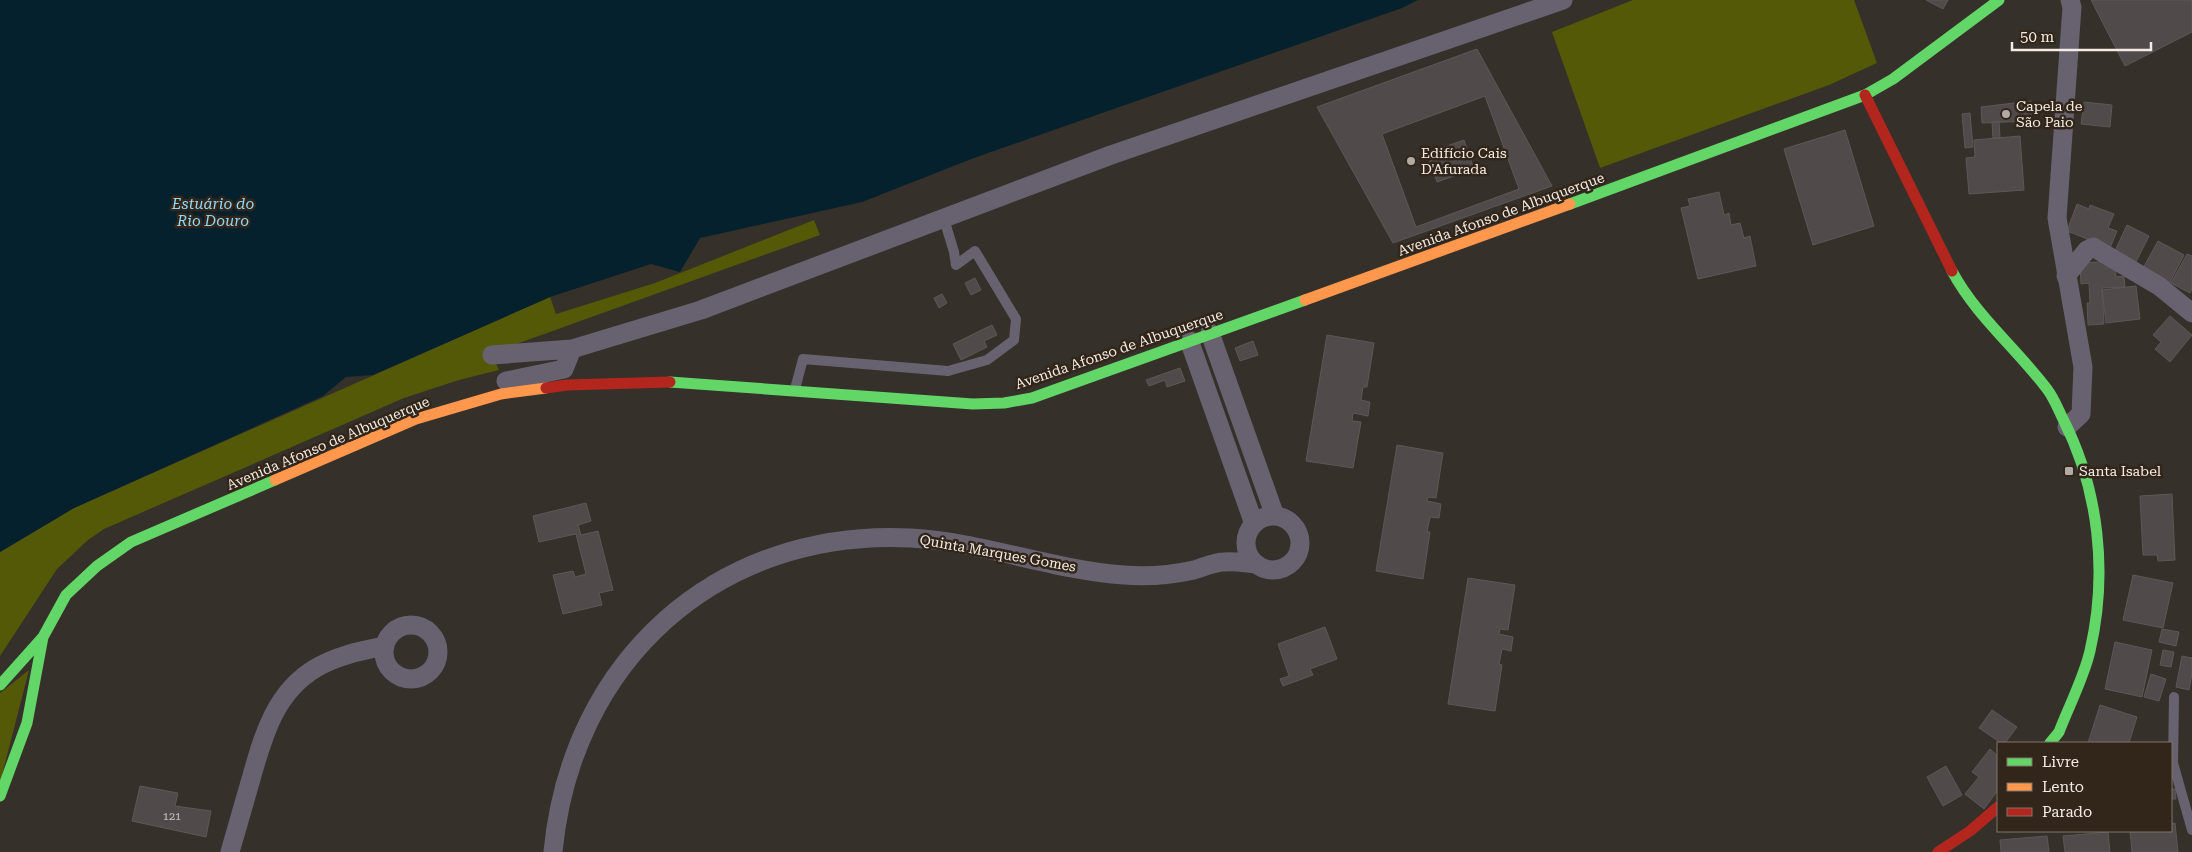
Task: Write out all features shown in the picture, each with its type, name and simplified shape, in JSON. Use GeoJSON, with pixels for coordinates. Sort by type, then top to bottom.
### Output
{"type":"FeatureCollection","features":[{"type":"Feature","properties":{"kind":"main road","name":"Avenida Afonso de Albuquerque"},"geometry":{"type":"LineString","coordinates":[[43,638],[66,595],[97,566],[131,542],[416,419],[501,394],[567,385],[659,381],[973,404],[1004,403],[1032,398],[1189,340],[1503,230],[1866,95],[1893,79],[1998,0]]}},
{"type":"Feature","properties":{"kind":"main road"},"geometry":{"type":"LineString","coordinates":[[1866,95],[1953,274],[1975,306],[2048,390],[2067,427],[2088,481],[2096,521],[2100,562],[2097,608],[2090,652],[2069,708],[2058,732],[2051,742]]}},
{"type":"Feature","properties":{"kind":"main road"},"geometry":{"type":"LineString","coordinates":[[0,685],[43,638]]}},
{"type":"Feature","properties":{"kind":"main road"},"geometry":{"type":"LineString","coordinates":[[0,796],[26,723],[43,638]]}},
{"type":"Feature","properties":{"kind":"main road"},"geometry":{"type":"LineString","coordinates":[[1938,852],[1970,831],[1997,808]]}},
{"type":"Feature","properties":{"kind":"street"},"geometry":{"type":"LineString","coordinates":[[492,355],[572,349],[700,310],[944,219],[1111,154],[1563,0]]}},
{"type":"Feature","properties":{"kind":"street"},"geometry":{"type":"LineString","coordinates":[[2067,427],[2081,414],[2083,367],[2057,218],[2072,7],[2070,0]]}},
{"type":"Feature","properties":{"kind":"street"},"geometry":{"type":"LineString","coordinates":[[2066,276],[2087,250],[2093,247],[2158,286],[2192,313]]}},
{"type":"Feature","properties":{"kind":"street"},"geometry":{"type":"LineString","coordinates":[[1210,333],[1276,516],[1260,519],[1223,562]]}},
{"type":"Feature","properties":{"kind":"street"},"geometry":{"type":"LineString","coordinates":[[1189,340],[1250,531],[1249,557],[1254,564]]}},
{"type":"Feature","properties":{"kind":"street"},"geometry":{"type":"LineString","coordinates":[[480,387],[564,369],[572,349]]}},
{"type":"Feature","properties":{"kind":"street","name":"Quinta Marques Gomes"},"geometry":{"type":"LineString","coordinates":[[553,852],[559,808],[571,761],[587,722],[614,678],[650,634],[676,611],[719,582],[764,560],[816,545],[867,538],[894,537],[944,541],[1123,575],[1172,573],[1223,562],[1254,564],[1271,571],[1280,570],[1295,560],[1299,552],[1300,543],[1295,528],[1290,522],[1276,516]]}},
{"type":"Feature","properties":{"kind":"street"},"geometry":{"type":"LineString","coordinates":[[230,852],[261,744],[278,704],[295,684],[315,668],[338,657],[385,646]]}},
{"type":"Feature","properties":{"kind":"lane"},"geometry":{"type":"LineString","coordinates":[[794,390],[803,359],[948,371],[987,360],[1014,340],[1016,319],[975,251],[956,266],[954,252],[944,219]]}},
{"type":"Feature","properties":{"kind":"lane"},"geometry":{"type":"LineString","coordinates":[[2174,698],[2173,763],[2192,830]]}},
{"type":"Feature","properties":{"kind":"green space"},"geometry":{"type":"Polygon","coordinates":[[[1633,0],[1854,0],[1877,63],[1829,85],[1600,168],[1552,32],[1633,0]]]}},
{"type":"Feature","properties":{"kind":"green space"},"geometry":{"type":"Polygon","coordinates":[[[814,220],[820,235],[491,353],[499,370],[459,380],[404,398],[104,529],[88,540],[57,569],[0,656],[0,552],[74,508],[550,297],[556,314],[655,283],[814,220]]]}},
{"type":"Feature","properties":{"kind":"green space"},"geometry":{"type":"Polygon","coordinates":[[[29,670],[0,783],[0,693],[29,670]]]}},
{"type":"Feature","properties":{"kind":"water","name":"Estuário do Rio Douro"},"geometry":{"type":"Polygon","coordinates":[[[0,0],[1418,0],[1402,8],[974,158],[862,202],[700,238],[680,272],[651,264],[550,297],[373,375],[346,377],[323,396],[74,508],[0,552],[0,0]]]}},
{"type":"Feature","properties":{"kind":"building"},"geometry":{"type":"Polygon","coordinates":[[[1926,0],[1948,0],[1943,9],[1926,0]]]}},
{"type":"Feature","properties":{"kind":"building"},"geometry":{"type":"Polygon","coordinates":[[[2091,0],[2192,0],[2192,32],[2125,66],[2091,0]]]}},
{"type":"Feature","properties":{"kind":"building"},"geometry":{"type":"Polygon","coordinates":[[[1477,49],[1552,186],[1393,243],[1317,107],[1477,49]]]}},
{"type":"Feature","properties":{"kind":"building","name":"Edifício Cais D'Afurada"},"geometry":{"type":"Polygon","coordinates":[[[1485,96],[1519,189],[1416,227],[1382,134],[1485,96]],[[1464,140],[1427,153],[1437,182],[1474,169],[1464,140]]]}},
{"type":"Feature","properties":{"kind":"building","name":"Capela de São Paio"},"geometry":{"type":"Polygon","coordinates":[[[2031,101],[2032,121],[1982,123],[1981,107],[2031,101]]]}},
{"type":"Feature","properties":{"kind":"building"},"geometry":{"type":"Polygon","coordinates":[[[2084,102],[2112,105],[2110,127],[2081,124],[2084,102]]]}},
{"type":"Feature","properties":{"kind":"building"},"geometry":{"type":"Polygon","coordinates":[[[1970,113],[1973,147],[1965,148],[1962,114],[1970,113]]]}},
{"type":"Feature","properties":{"kind":"building"},"geometry":{"type":"Polygon","coordinates":[[[1999,121],[2000,138],[1993,138],[1992,122],[1999,121]]]}},
{"type":"Feature","properties":{"kind":"building"},"geometry":{"type":"Polygon","coordinates":[[[1845,130],[1874,226],[1813,245],[1784,149],[1845,130]]]}},
{"type":"Feature","properties":{"kind":"building"},"geometry":{"type":"Polygon","coordinates":[[[2020,136],[2024,190],[1969,194],[1966,158],[1975,157],[1974,140],[2020,136]]]}},
{"type":"Feature","properties":{"kind":"building"},"geometry":{"type":"Polygon","coordinates":[[[1719,192],[1724,215],[1729,213],[1731,225],[1740,223],[1744,238],[1750,236],[1756,266],[1698,279],[1681,208],[1690,206],[1688,199],[1719,192]]]}},
{"type":"Feature","properties":{"kind":"building"},"geometry":{"type":"Polygon","coordinates":[[[2077,204],[2089,209],[2090,205],[2114,214],[2108,228],[2117,231],[2110,248],[2067,231],[2077,204]]]}},
{"type":"Feature","properties":{"kind":"building"},"geometry":{"type":"Polygon","coordinates":[[[2127,225],[2149,236],[2135,264],[2114,253],[2127,225]]]}},
{"type":"Feature","properties":{"kind":"building"},"geometry":{"type":"Polygon","coordinates":[[[2158,241],[2184,255],[2169,284],[2142,270],[2158,241]]]}},
{"type":"Feature","properties":{"kind":"building"},"geometry":{"type":"Polygon","coordinates":[[[2187,254],[2192,256],[2192,289],[2190,293],[2171,283],[2187,254]]]}},
{"type":"Feature","properties":{"kind":"building"},"geometry":{"type":"Polygon","coordinates":[[[2115,261],[2116,277],[2124,276],[2125,287],[2102,288],[2104,324],[2088,325],[2087,303],[2090,303],[2089,283],[2081,284],[2080,263],[2115,261]]]}},
{"type":"Feature","properties":{"kind":"building"},"geometry":{"type":"Polygon","coordinates":[[[975,278],[981,290],[971,295],[965,283],[975,278]]]}},
{"type":"Feature","properties":{"kind":"building"},"geometry":{"type":"Polygon","coordinates":[[[2136,286],[2140,319],[2106,323],[2102,290],[2136,286]]]}},
{"type":"Feature","properties":{"kind":"building"},"geometry":{"type":"Polygon","coordinates":[[[942,294],[947,303],[939,308],[934,298],[942,294]]]}},
{"type":"Feature","properties":{"kind":"building"},"geometry":{"type":"Polygon","coordinates":[[[2170,316],[2192,335],[2170,362],[2155,349],[2161,342],[2153,335],[2170,316]]]}},
{"type":"Feature","properties":{"kind":"building"},"geometry":{"type":"Polygon","coordinates":[[[992,325],[997,335],[984,341],[987,347],[961,360],[953,344],[992,325]]]}},
{"type":"Feature","properties":{"kind":"building"},"geometry":{"type":"Polygon","coordinates":[[[1327,335],[1374,343],[1367,387],[1363,387],[1361,400],[1370,402],[1368,416],[1353,413],[1352,421],[1361,422],[1353,468],[1306,461],[1327,335]]]}},
{"type":"Feature","properties":{"kind":"building"},"geometry":{"type":"Polygon","coordinates":[[[1253,341],[1258,355],[1240,361],[1235,348],[1253,341]]]}},
{"type":"Feature","properties":{"kind":"building"},"geometry":{"type":"Polygon","coordinates":[[[1180,368],[1185,381],[1167,387],[1165,380],[1149,386],[1146,380],[1180,368]]]}},
{"type":"Feature","properties":{"kind":"building"},"geometry":{"type":"Polygon","coordinates":[[[1397,445],[1443,453],[1436,498],[1428,497],[1427,501],[1441,504],[1439,518],[1430,517],[1427,532],[1430,532],[1423,579],[1376,571],[1397,445]]]}},
{"type":"Feature","properties":{"kind":"building"},"geometry":{"type":"Polygon","coordinates":[[[2172,494],[2175,560],[2158,561],[2157,555],[2143,555],[2140,496],[2172,494]]]}},
{"type":"Feature","properties":{"kind":"building"},"geometry":{"type":"Polygon","coordinates":[[[586,503],[591,521],[578,525],[581,535],[598,531],[613,590],[599,593],[602,605],[563,614],[553,575],[573,571],[575,577],[586,574],[576,534],[539,542],[533,516],[586,503]]]}},
{"type":"Feature","properties":{"kind":"building"},"geometry":{"type":"Polygon","coordinates":[[[2133,575],[2173,583],[2163,628],[2123,620],[2133,575]]]}},
{"type":"Feature","properties":{"kind":"building"},"geometry":{"type":"Polygon","coordinates":[[[1468,578],[1515,585],[1508,630],[1500,629],[1499,634],[1513,637],[1511,651],[1502,649],[1499,664],[1502,665],[1495,711],[1448,704],[1468,578]]]}},
{"type":"Feature","properties":{"kind":"building"},"geometry":{"type":"Polygon","coordinates":[[[1325,627],[1337,659],[1310,669],[1313,675],[1283,686],[1280,679],[1289,676],[1278,644],[1325,627]]]}},
{"type":"Feature","properties":{"kind":"building"},"geometry":{"type":"Polygon","coordinates":[[[2162,629],[2179,632],[2176,646],[2159,642],[2162,629]]]}},
{"type":"Feature","properties":{"kind":"building"},"geometry":{"type":"Polygon","coordinates":[[[2115,642],[2152,650],[2142,697],[2105,689],[2115,642]]]}},
{"type":"Feature","properties":{"kind":"building"},"geometry":{"type":"Polygon","coordinates":[[[2163,650],[2174,652],[2171,667],[2160,665],[2163,650]]]}},
{"type":"Feature","properties":{"kind":"building"},"geometry":{"type":"Polygon","coordinates":[[[2182,656],[2192,658],[2189,690],[2176,687],[2182,656]]]}},
{"type":"Feature","properties":{"kind":"building"},"geometry":{"type":"Polygon","coordinates":[[[2151,674],[2166,679],[2159,701],[2144,697],[2151,674]]]}},
{"type":"Feature","properties":{"kind":"building"},"geometry":{"type":"Polygon","coordinates":[[[2100,705],[2137,717],[2129,742],[2088,742],[2100,705]]]}},
{"type":"Feature","properties":{"kind":"building"},"geometry":{"type":"Polygon","coordinates":[[[1992,710],[2017,727],[2006,742],[2000,742],[1979,728],[1992,710]]]}},
{"type":"Feature","properties":{"kind":"building"},"geometry":{"type":"Polygon","coordinates":[[[1990,749],[1997,755],[1997,791],[1984,809],[1965,794],[1979,777],[1972,772],[1990,749]]]}},
{"type":"Feature","properties":{"kind":"building"},"geometry":{"type":"Polygon","coordinates":[[[1946,766],[1962,795],[1943,806],[1927,777],[1946,766]]]}},
{"type":"Feature","properties":{"kind":"building"},"geometry":{"type":"Polygon","coordinates":[[[140,786],[178,793],[175,806],[211,811],[206,837],[132,821],[140,786]]]}},
{"type":"Feature","properties":{"kind":"building"},"geometry":{"type":"Polygon","coordinates":[[[2172,789],[2175,789],[2176,799],[2172,799],[2172,789]]]}},
{"type":"Feature","properties":{"kind":"building"},"geometry":{"type":"Polygon","coordinates":[[[2175,823],[2178,852],[2132,852],[2130,832],[2172,832],[2172,824],[2175,823]]]}},
{"type":"Feature","properties":{"kind":"building"},"geometry":{"type":"Polygon","coordinates":[[[2108,832],[2110,852],[2065,852],[2063,836],[2108,832]]]}},
{"type":"Feature","properties":{"kind":"building"},"geometry":{"type":"Polygon","coordinates":[[[2047,836],[2049,852],[2001,852],[2000,840],[2047,836]]]}},
{"type":"Feature","properties":{"kind":"traffic: fast"},"geometry":{"type":"LineString","coordinates":[[1570,204],[1865,95],[1893,79],[1999,0]]}},
{"type":"Feature","properties":{"kind":"traffic: fast"},"geometry":{"type":"LineString","coordinates":[[1952,271],[1973,303],[2052,396],[2075,446],[2085,474],[2092,503],[2097,532],[2099,562],[2095,622],[2084,671],[2059,732],[2051,742]]}},
{"type":"Feature","properties":{"kind":"traffic: fast"},"geometry":{"type":"LineString","coordinates":[[670,382],[973,404],[1004,403],[1032,398],[1305,300]]}},
{"type":"Feature","properties":{"kind":"traffic: fast"},"geometry":{"type":"LineString","coordinates":[[0,685],[43,637],[66,595],[97,566],[131,542],[275,480]]}},
{"type":"Feature","properties":{"kind":"traffic: fast"},"geometry":{"type":"LineString","coordinates":[[0,796],[27,723],[43,637]]}},
{"type":"Feature","properties":{"kind":"traffic: slow"},"geometry":{"type":"LineString","coordinates":[[1305,300],[1570,204]]}},
{"type":"Feature","properties":{"kind":"traffic: slow"},"geometry":{"type":"LineString","coordinates":[[275,480],[416,419],[501,394],[546,388]]}},
{"type":"Feature","properties":{"kind":"traffic: jam"},"geometry":{"type":"LineString","coordinates":[[1865,95],[1952,271]]}},
{"type":"Feature","properties":{"kind":"traffic: jam"},"geometry":{"type":"LineString","coordinates":[[546,388],[567,385],[670,382]]}},
{"type":"Feature","properties":{"kind":"traffic: jam"},"geometry":{"type":"LineString","coordinates":[[1938,852],[1970,831],[1997,808]]}},
{"type":"Feature","properties":{"kind":"place","name":"Capela de São Paio"},"geometry":{"type":"Point","coordinates":[2006,114]}},
{"type":"Feature","properties":{"kind":"place","name":"Edifício Cais D'Afurada"},"geometry":{"type":"Point","coordinates":[1411,161]}},
{"type":"Feature","properties":{"kind":"place","name":"Santa Isabel"},"geometry":{"type":"Point","coordinates":[2069,471]}}]}
